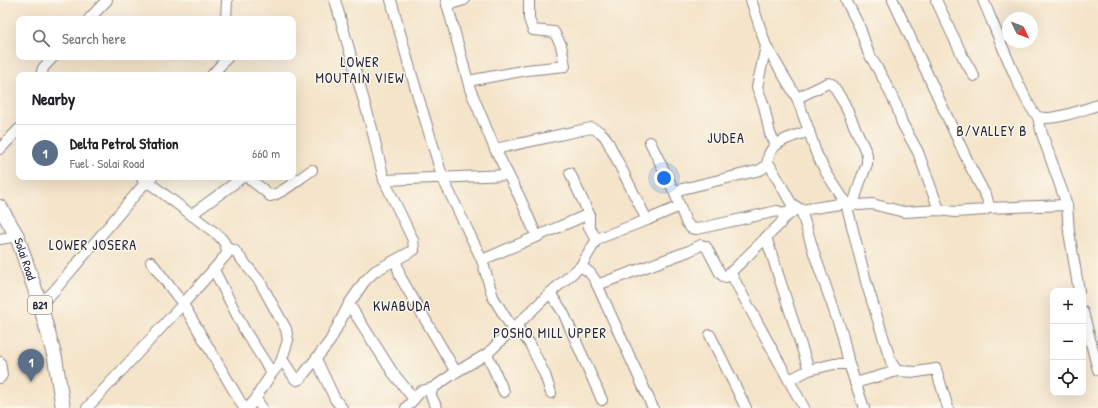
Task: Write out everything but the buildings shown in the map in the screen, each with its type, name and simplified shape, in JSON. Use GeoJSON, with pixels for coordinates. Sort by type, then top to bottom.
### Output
{"type":"FeatureCollection","features":[{"type":"Feature","properties":{"kind":"highway","name":"Solai Road"},"geometry":{"type":"LineString","coordinates":[[0,207],[17,236],[40,304],[55,358],[63,408]]}},
{"type":"Feature","properties":{"kind":"street"},"geometry":{"type":"LineString","coordinates":[[92,16],[107,0]]}},
{"type":"Feature","properties":{"kind":"street"},"geometry":{"type":"LineString","coordinates":[[226,16],[227,0]]}},
{"type":"Feature","properties":{"kind":"street"},"geometry":{"type":"LineString","coordinates":[[281,362],[286,364],[295,379],[300,379],[330,341],[349,304],[364,282],[375,271],[414,250],[413,240],[384,180],[372,129],[335,0]]}},
{"type":"Feature","properties":{"kind":"street"},"geometry":{"type":"LineString","coordinates":[[391,0],[443,179],[482,260],[493,297],[512,328],[520,331],[530,344],[545,375],[551,393]]}},
{"type":"Feature","properties":{"kind":"street"},"geometry":{"type":"LineString","coordinates":[[464,0],[447,2],[470,89],[495,149],[520,198],[537,237]]}},
{"type":"Feature","properties":{"kind":"street"},"geometry":{"type":"LineString","coordinates":[[468,81],[527,70],[566,66],[561,45],[554,32],[533,30],[529,19],[529,0]]}},
{"type":"Feature","properties":{"kind":"street"},"geometry":{"type":"LineString","coordinates":[[751,0],[766,46],[797,98],[816,153],[827,174],[850,204],[867,284],[891,362],[897,371]]}},
{"type":"Feature","properties":{"kind":"street"},"geometry":{"type":"LineString","coordinates":[[846,0],[860,28],[868,52],[884,80],[897,107],[902,123],[918,152],[939,210]]}},
{"type":"Feature","properties":{"kind":"street"},"geometry":{"type":"LineString","coordinates":[[893,0],[970,166],[987,198],[988,208]]}},
{"type":"Feature","properties":{"kind":"street"},"geometry":{"type":"LineString","coordinates":[[936,0],[963,57],[974,76]]}},
{"type":"Feature","properties":{"kind":"street"},"geometry":{"type":"LineString","coordinates":[[983,0],[1019,87],[1033,112],[1038,117],[1042,134],[1067,205],[1069,232],[1078,288]]}},
{"type":"Feature","properties":{"kind":"street"},"geometry":{"type":"LineString","coordinates":[[766,46],[757,87],[764,106],[770,134],[776,144]]}},
{"type":"Feature","properties":{"kind":"street"},"geometry":{"type":"LineString","coordinates":[[42,72],[43,68],[50,60]]}},
{"type":"Feature","properties":{"kind":"street"},"geometry":{"type":"LineString","coordinates":[[215,72],[225,60]]}},
{"type":"Feature","properties":{"kind":"street"},"geometry":{"type":"LineString","coordinates":[[797,98],[828,84],[832,84],[844,103],[867,155],[866,168],[850,204]]}},
{"type":"Feature","properties":{"kind":"street"},"geometry":{"type":"LineString","coordinates":[[1038,117],[1047,118],[1060,116],[1098,104]]}},
{"type":"Feature","properties":{"kind":"street"},"geometry":{"type":"LineString","coordinates":[[495,149],[591,128],[599,131],[604,134],[647,220]]}},
{"type":"Feature","properties":{"kind":"street"},"geometry":{"type":"LineString","coordinates":[[674,191],[765,168],[768,162],[769,153],[776,144],[809,131]]}},
{"type":"Feature","properties":{"kind":"street"},"geometry":{"type":"LineString","coordinates":[[0,148],[16,132]]}},
{"type":"Feature","properties":{"kind":"street"},"geometry":{"type":"LineString","coordinates":[[650,142],[674,191],[688,226],[691,228],[777,211],[783,213],[799,209],[850,204],[872,204],[904,212],[939,210],[963,211],[984,210],[988,208],[1067,205]]}},
{"type":"Feature","properties":{"kind":"street"},"geometry":{"type":"LineString","coordinates":[[768,162],[791,203],[799,209],[842,333],[849,364],[864,408]]}},
{"type":"Feature","properties":{"kind":"street"},"geometry":{"type":"LineString","coordinates":[[251,180],[270,196],[283,190],[312,170]]}},
{"type":"Feature","properties":{"kind":"street"},"geometry":{"type":"LineString","coordinates":[[570,173],[589,214],[589,227],[597,239]]}},
{"type":"Feature","properties":{"kind":"street"},"geometry":{"type":"LineString","coordinates":[[384,180],[443,179],[508,175]]}},
{"type":"Feature","properties":{"kind":"street"},"geometry":{"type":"LineString","coordinates":[[40,304],[54,291],[145,180]]}},
{"type":"Feature","properties":{"kind":"street"},"geometry":{"type":"LineString","coordinates":[[87,408],[227,254],[225,243],[218,235],[147,180]]}},
{"type":"Feature","properties":{"kind":"street"},"geometry":{"type":"LineString","coordinates":[[191,215],[238,180]]}},
{"type":"Feature","properties":{"kind":"street"},"geometry":{"type":"LineString","coordinates":[[406,408],[421,391],[433,388],[456,372],[487,354],[512,328],[581,266],[597,239],[680,206]]}},
{"type":"Feature","properties":{"kind":"street"},"geometry":{"type":"LineString","coordinates":[[596,285],[701,245],[705,246],[720,273],[726,277],[766,236],[780,224],[783,219],[799,209]]}},
{"type":"Feature","properties":{"kind":"street"},"geometry":{"type":"LineString","coordinates":[[482,260],[589,214]]}},
{"type":"Feature","properties":{"kind":"street"},"geometry":{"type":"LineString","coordinates":[[0,239],[17,236]]}},
{"type":"Feature","properties":{"kind":"street"},"geometry":{"type":"LineString","coordinates":[[766,236],[809,370]]}},
{"type":"Feature","properties":{"kind":"street"},"geometry":{"type":"LineString","coordinates":[[227,249],[234,250],[260,282],[286,329],[288,340],[281,362],[272,373],[256,399],[248,408]]}},
{"type":"Feature","properties":{"kind":"street"},"geometry":{"type":"LineString","coordinates":[[396,260],[400,276],[456,372]]}},
{"type":"Feature","properties":{"kind":"street"},"geometry":{"type":"LineString","coordinates":[[151,262],[183,304],[244,408]]}},
{"type":"Feature","properties":{"kind":"street"},"geometry":{"type":"LineString","coordinates":[[581,266],[595,280],[653,408]]}},
{"type":"Feature","properties":{"kind":"street"},"geometry":{"type":"LineString","coordinates":[[214,270],[245,331],[272,373]]}},
{"type":"Feature","properties":{"kind":"street"},"geometry":{"type":"LineString","coordinates":[[730,272],[804,408]]}},
{"type":"Feature","properties":{"kind":"street"},"geometry":{"type":"LineString","coordinates":[[550,293],[563,312],[602,400]]}},
{"type":"Feature","properties":{"kind":"street"},"geometry":{"type":"LineString","coordinates":[[349,304],[393,373],[414,399]]}},
{"type":"Feature","properties":{"kind":"street"},"geometry":{"type":"LineString","coordinates":[[1086,324],[1098,370]]}},
{"type":"Feature","properties":{"kind":"street"},"geometry":{"type":"LineString","coordinates":[[710,335],[746,408]]}},
{"type":"Feature","properties":{"kind":"street"},"geometry":{"type":"LineString","coordinates":[[487,354],[504,392]]}},
{"type":"Feature","properties":{"kind":"street"},"geometry":{"type":"LineString","coordinates":[[316,359],[335,399],[342,408]]}},
{"type":"Feature","properties":{"kind":"street"},"geometry":{"type":"LineString","coordinates":[[0,362],[2,375],[0,378]]}},
{"type":"Feature","properties":{"kind":"street"},"geometry":{"type":"LineString","coordinates":[[789,380],[809,370],[834,364],[849,364]]}},
{"type":"Feature","properties":{"kind":"street"},"geometry":{"type":"LineString","coordinates":[[855,383],[897,371],[918,372],[936,369],[948,408]]}},
{"type":"Feature","properties":{"kind":"street"},"geometry":{"type":"LineString","coordinates":[[433,388],[431,396],[437,408]]}},
{"type":"Feature","properties":{"kind":"street"},"geometry":{"type":"LineString","coordinates":[[256,399],[262,408]]}},
{"type":"Feature","properties":{"kind":"place","name":"Delta Petrol Station"},"geometry":{"type":"Point","coordinates":[31,382]}},
{"type":"Feature","properties":{"kind":"district","name":"LOWER MOUTAIN VIEW"},"geometry":{"type":"Point","coordinates":[360,70]}},
{"type":"Feature","properties":{"kind":"district","name":"B/VALLEY B"},"geometry":{"type":"Point","coordinates":[992,131]}},
{"type":"Feature","properties":{"kind":"district","name":"JUDEA"},"geometry":{"type":"Point","coordinates":[726,138]}},
{"type":"Feature","properties":{"kind":"district","name":"LOWER JOSERA"},"geometry":{"type":"Point","coordinates":[93,245]}},
{"type":"Feature","properties":{"kind":"district","name":"KWABUDA"},"geometry":{"type":"Point","coordinates":[402,306]}},
{"type":"Feature","properties":{"kind":"district","name":"POSHO MILL UPPER"},"geometry":{"type":"Point","coordinates":[550,333]}}]}
